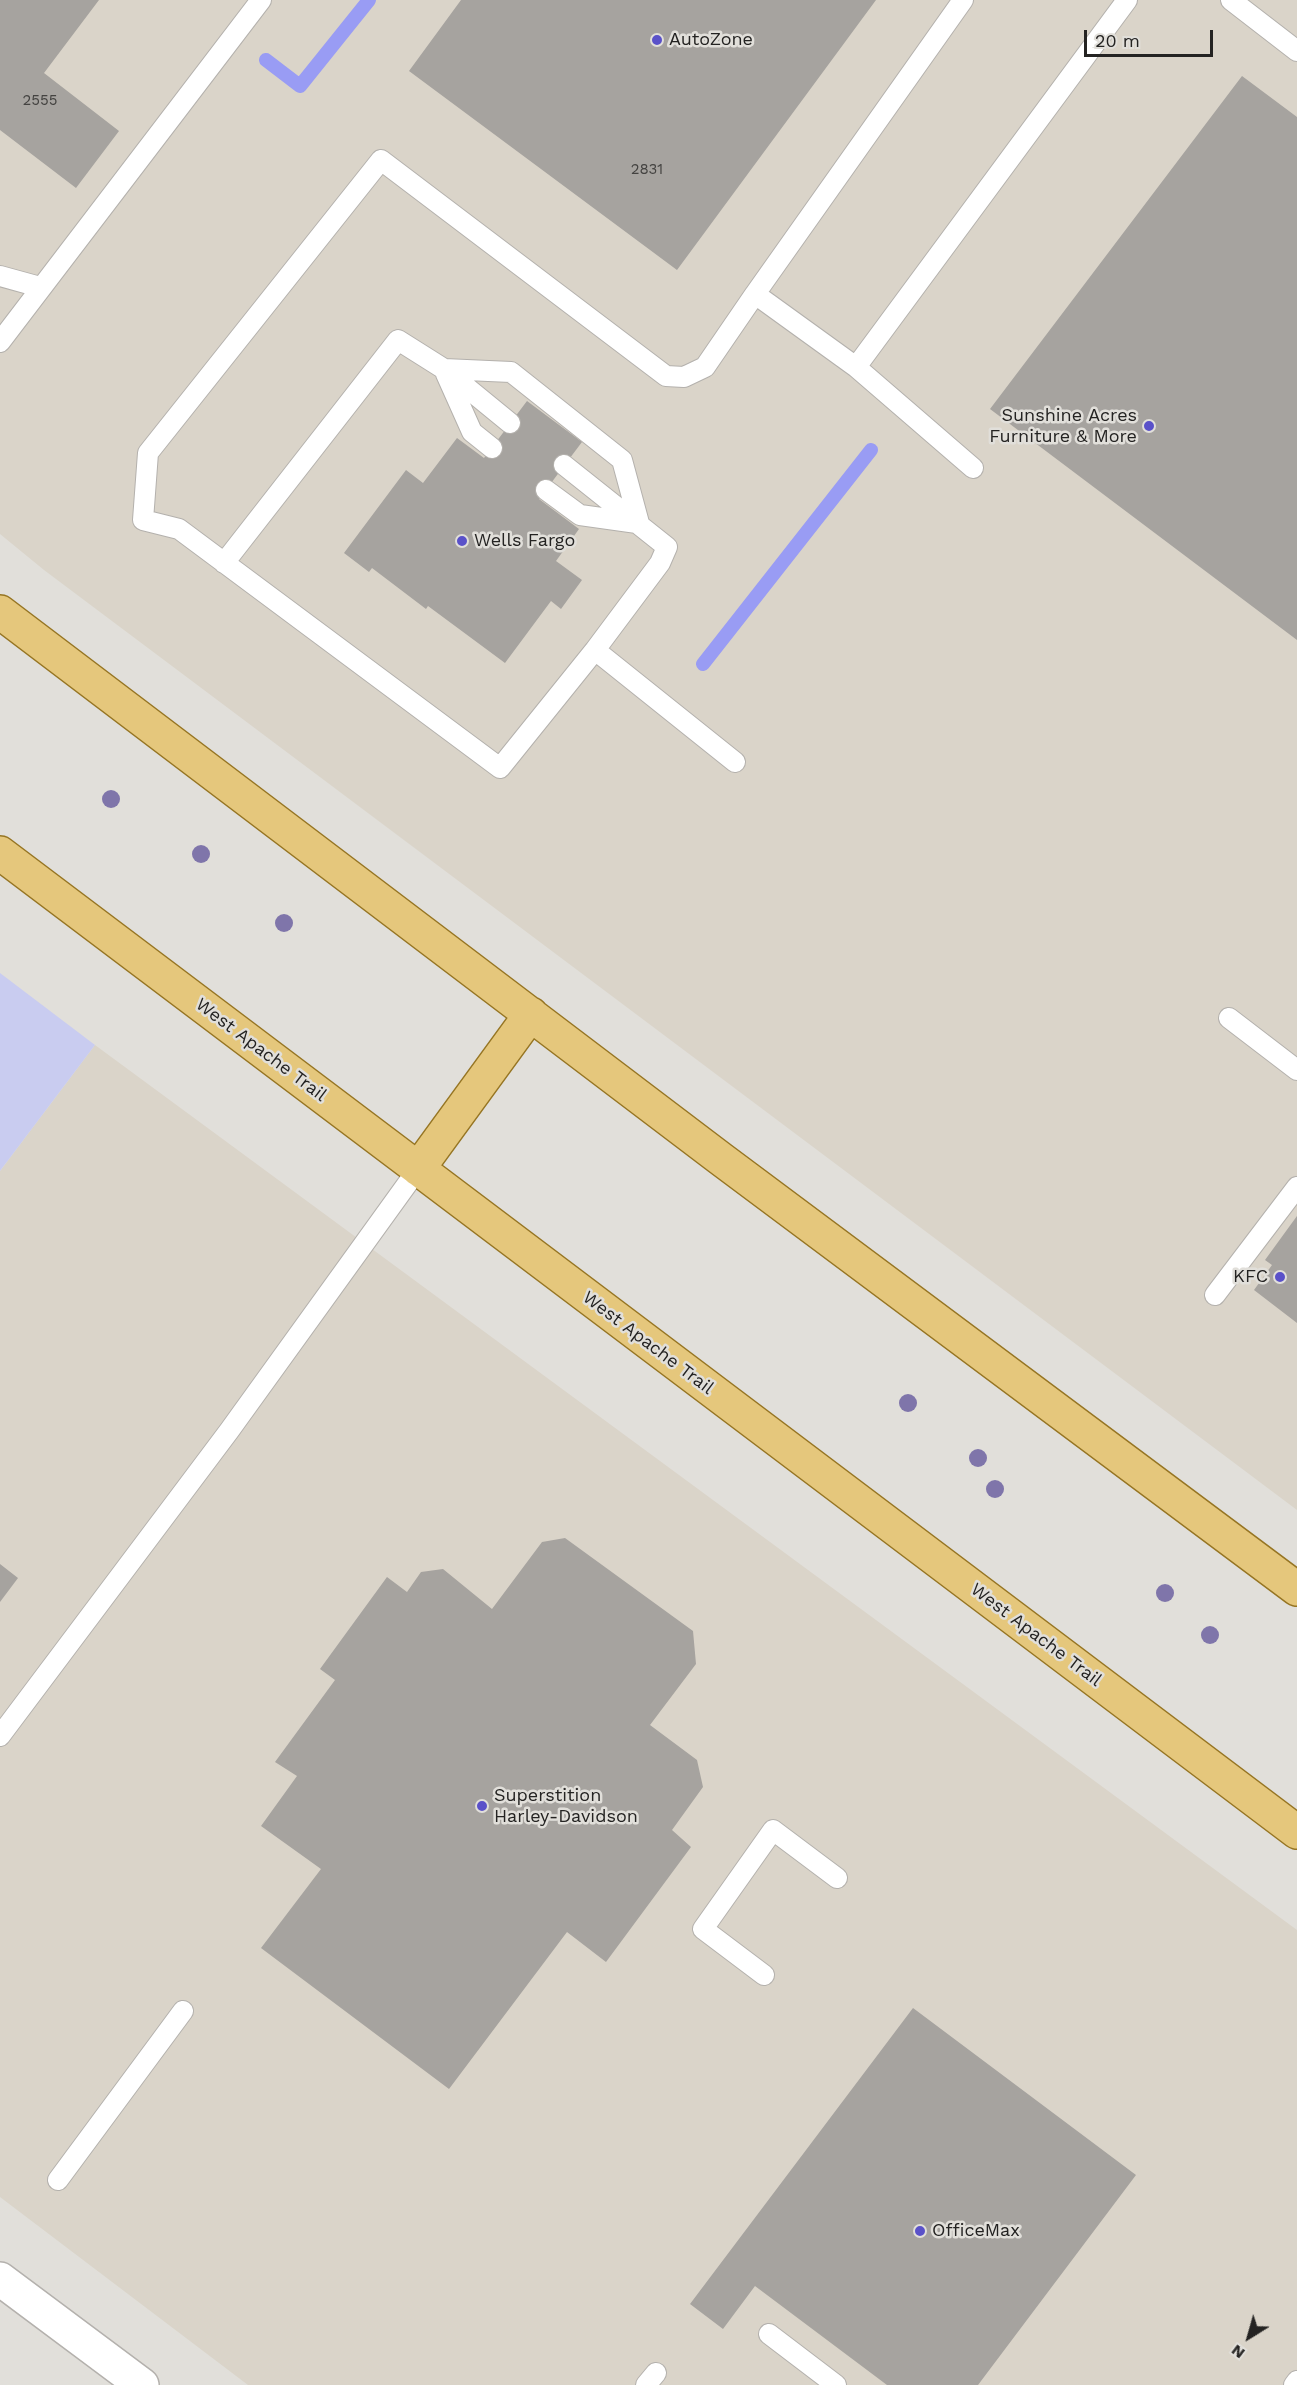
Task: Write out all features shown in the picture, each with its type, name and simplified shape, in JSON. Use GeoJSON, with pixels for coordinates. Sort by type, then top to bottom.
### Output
{"type":"FeatureCollection","features":[{"type":"Feature","properties":{"kind":"main road"},"geometry":{"type":"LineString","coordinates":[[0,612],[739,1172],[1297,1589]]}},
{"type":"Feature","properties":{"kind":"main road","name":"West Apache Trail"},"geometry":{"type":"LineString","coordinates":[[0,853],[1297,1832]]}},
{"type":"Feature","properties":{"kind":"main road"},"geometry":{"type":"LineString","coordinates":[[418,1169],[531,1014]]}},
{"type":"Feature","properties":{"kind":"street"},"geometry":{"type":"LineString","coordinates":[[0,2278],[142,2385]]}},
{"type":"Feature","properties":{"kind":"lane"},"geometry":{"type":"LineString","coordinates":[[0,342],[261,0]]}},
{"type":"Feature","properties":{"kind":"lane"},"geometry":{"type":"LineString","coordinates":[[564,465],[667,547],[660,563],[595,650],[500,768],[179,529],[143,520],[148,453],[381,160],[666,376],[684,377],[705,367],[963,0]]}},
{"type":"Feature","properties":{"kind":"lane"},"geometry":{"type":"LineString","coordinates":[[856,367],[1127,0]]}},
{"type":"Feature","properties":{"kind":"lane"},"geometry":{"type":"LineString","coordinates":[[1231,0],[1297,51]]}},
{"type":"Feature","properties":{"kind":"lane"},"geometry":{"type":"LineString","coordinates":[[0,276],[40,287]]}},
{"type":"Feature","properties":{"kind":"lane"},"geometry":{"type":"LineString","coordinates":[[755,294],[856,367],[973,468]]}},
{"type":"Feature","properties":{"kind":"lane"},"geometry":{"type":"LineString","coordinates":[[224,563],[398,340],[444,369],[510,423]]}},
{"type":"Feature","properties":{"kind":"lane"},"geometry":{"type":"LineString","coordinates":[[444,369],[472,432],[492,448]]}},
{"type":"Feature","properties":{"kind":"lane"},"geometry":{"type":"LineString","coordinates":[[444,369],[511,372],[530,387],[622,460],[639,523]]}},
{"type":"Feature","properties":{"kind":"lane"},"geometry":{"type":"LineString","coordinates":[[546,490],[580,515],[639,523]]}},
{"type":"Feature","properties":{"kind":"lane"},"geometry":{"type":"LineString","coordinates":[[595,650],[735,762]]}},
{"type":"Feature","properties":{"kind":"lane"},"geometry":{"type":"LineString","coordinates":[[1229,1018],[1297,1070]]}},
{"type":"Feature","properties":{"kind":"lane"},"geometry":{"type":"LineString","coordinates":[[0,1736],[146,1544],[418,1169]]}},
{"type":"Feature","properties":{"kind":"lane"},"geometry":{"type":"LineString","coordinates":[[1215,1295],[1297,1187]]}},
{"type":"Feature","properties":{"kind":"lane"},"geometry":{"type":"LineString","coordinates":[[764,1975],[703,1929],[772,1830],[837,1878]]}},
{"type":"Feature","properties":{"kind":"lane"},"geometry":{"type":"LineString","coordinates":[[58,2180],[183,2011]]}},
{"type":"Feature","properties":{"kind":"lane"},"geometry":{"type":"LineString","coordinates":[[768,2334],[836,2385]]}},
{"type":"Feature","properties":{"kind":"lane"},"geometry":{"type":"LineString","coordinates":[[1294,2385],[1297,2381]]}},
{"type":"Feature","properties":{"kind":"shaded area"},"geometry":{"type":"Polygon","coordinates":[[[0,0],[1297,0],[1297,1510],[44,570],[0,534],[0,0]]]}},
{"type":"Feature","properties":{"kind":"shaded area"},"geometry":{"type":"Polygon","coordinates":[[[0,973],[95,1045],[0,1171],[0,973]]]}},
{"type":"Feature","properties":{"kind":"shaded area"},"geometry":{"type":"Polygon","coordinates":[[[95,1045],[1297,1930],[1297,2385],[248,2385],[0,2197],[0,1171],[95,1045]]]}},
{"type":"Feature","properties":{"kind":"building"},"geometry":{"type":"Polygon","coordinates":[[[0,0],[99,0],[44,73],[119,131],[76,188],[0,130],[0,0]]]}},
{"type":"Feature","properties":{"kind":"building"},"geometry":{"type":"Polygon","coordinates":[[[461,0],[876,0],[677,270],[409,71],[461,0]]]}},
{"type":"Feature","properties":{"kind":"building"},"geometry":{"type":"Polygon","coordinates":[[[1242,76],[1297,117],[1297,640],[990,409],[1242,76]]]}},
{"type":"Feature","properties":{"kind":"building","name":"Wells Fargo"},"geometry":{"type":"Polygon","coordinates":[[[527,401],[582,442],[539,499],[579,529],[556,561],[582,580],[561,609],[551,601],[505,663],[428,606],[426,609],[372,568],[369,572],[344,553],[406,470],[423,483],[457,438],[484,458],[527,401]]]}},
{"type":"Feature","properties":{"kind":"building","name":"KFC"},"geometry":{"type":"Polygon","coordinates":[[[1297,1216],[1297,1323],[1254,1290],[1272,1265],[1265,1260],[1297,1216]]]}},
{"type":"Feature","properties":{"kind":"building","name":"Superstition Harley-Davidson"},"geometry":{"type":"Polygon","coordinates":[[[565,1538],[693,1631],[696,1664],[650,1725],[697,1760],[703,1787],[672,1830],[691,1847],[606,1962],[567,1932],[449,2089],[261,1948],[321,1869],[261,1826],[297,1776],[275,1762],[335,1680],[320,1669],[387,1577],[407,1592],[421,1572],[443,1569],[492,1609],[542,1542],[565,1538]]]}},
{"type":"Feature","properties":{"kind":"building"},"geometry":{"type":"Polygon","coordinates":[[[0,1564],[18,1578],[0,1602],[0,1564]]]}},
{"type":"Feature","properties":{"kind":"building","name":"OfficeMax"},"geometry":{"type":"Polygon","coordinates":[[[913,2008],[1136,2175],[978,2385],[887,2385],[755,2286],[723,2329],[690,2304],[913,2008]]]}},
{"type":"Feature","properties":{"kind":"waterway"},"geometry":{"type":"LineString","coordinates":[[266,60],[300,86],[369,0]]}},
{"type":"Feature","properties":{"kind":"waterway"},"geometry":{"type":"LineString","coordinates":[[703,664],[871,450]]}},
{"type":"Feature","properties":{"kind":"place","name":"AutoZone"},"geometry":{"type":"Point","coordinates":[657,40]}},
{"type":"Feature","properties":{"kind":"place","name":"Sunshine Acres Furniture & More"},"geometry":{"type":"Point","coordinates":[1149,426]}},
{"type":"Feature","properties":{"kind":"place","name":"Wells Fargo"},"geometry":{"type":"Point","coordinates":[462,541]}},
{"type":"Feature","properties":{"kind":"place","name":"KFC"},"geometry":{"type":"Point","coordinates":[1280,1277]}},
{"type":"Feature","properties":{"kind":"place","name":"Superstition Harley-Davidson"},"geometry":{"type":"Point","coordinates":[482,1806]}},
{"type":"Feature","properties":{"kind":"place","name":"OfficeMax"},"geometry":{"type":"Point","coordinates":[920,2231]}}]}
